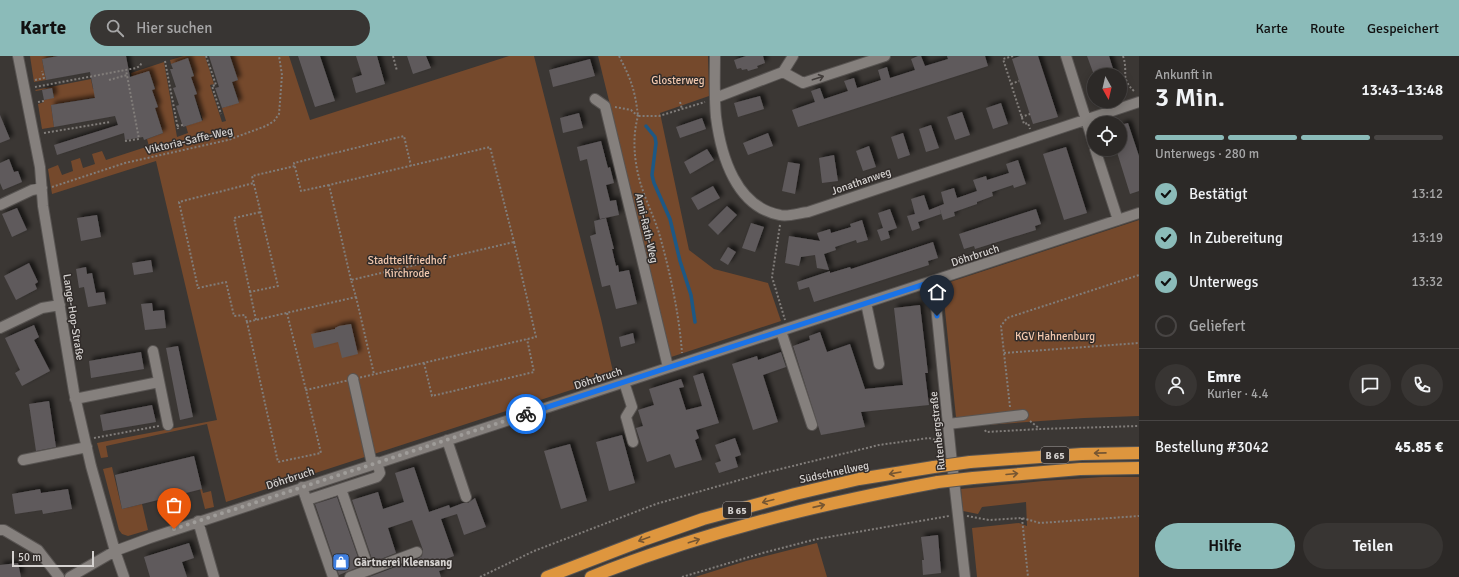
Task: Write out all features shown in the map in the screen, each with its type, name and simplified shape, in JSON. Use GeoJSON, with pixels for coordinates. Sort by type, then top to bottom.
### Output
{"type":"FeatureCollection","features":[{"type":"Feature","properties":{"kind":"highway","name":"Südschnellweg"},"geometry":{"type":"LineString","coordinates":[[547,577],[703,519],[795,494],[859,479],[970,462],[1082,454],[1139,452]]}},
{"type":"Feature","properties":{"kind":"highway","name":"B 65"},"geometry":{"type":"LineString","coordinates":[[591,577],[651,554],[708,536],[800,510],[862,496],[938,482],[973,478],[1080,469],[1139,468]]}},
{"type":"Feature","properties":{"kind":"street","name":"Lange-Hop-Straße"},"geometry":{"type":"LineString","coordinates":[[18,56],[40,167],[43,206],[76,399],[86,444],[115,551],[124,577]]}},
{"type":"Feature","properties":{"kind":"street"},"geometry":{"type":"LineString","coordinates":[[714,56],[715,98],[783,72],[793,56]]}},
{"type":"Feature","properties":{"kind":"street"},"geometry":{"type":"LineString","coordinates":[[1066,56],[1087,122]]}},
{"type":"Feature","properties":{"kind":"street"},"geometry":{"type":"LineString","coordinates":[[783,72],[803,83],[881,57]]}},
{"type":"Feature","properties":{"kind":"street","name":"Jonathanweg"},"geometry":{"type":"LineString","coordinates":[[715,98],[716,117],[720,137],[728,166],[739,188],[754,204],[768,212],[782,216],[808,212],[1086,119],[1139,99]]}},
{"type":"Feature","properties":{"kind":"street"},"geometry":{"type":"LineString","coordinates":[[595,100],[606,106]]}},
{"type":"Feature","properties":{"kind":"street","name":"Anni-Rath-Weg"},"geometry":{"type":"LineString","coordinates":[[606,106],[668,368]]}},
{"type":"Feature","properties":{"kind":"street"},"geometry":{"type":"LineString","coordinates":[[1097,156],[1118,220]]}},
{"type":"Feature","properties":{"kind":"street"},"geometry":{"type":"LineString","coordinates":[[0,205],[32,190],[42,188]]}},
{"type":"Feature","properties":{"kind":"street","name":"Döhrbruch"},"geometry":{"type":"LineString","coordinates":[[70,577],[125,546],[198,521],[1139,213]]}},
{"type":"Feature","properties":{"kind":"street","name":"Rutenbergstraße"},"geometry":{"type":"LineString","coordinates":[[931,282],[935,301],[965,577]]}},
{"type":"Feature","properties":{"kind":"street"},"geometry":{"type":"LineString","coordinates":[[866,303],[879,364]]}},
{"type":"Feature","properties":{"kind":"street"},"geometry":{"type":"LineString","coordinates":[[0,328],[42,308],[60,305]]}},
{"type":"Feature","properties":{"kind":"street"},"geometry":{"type":"LineString","coordinates":[[785,330],[812,425]]}},
{"type":"Feature","properties":{"kind":"street"},"geometry":{"type":"LineString","coordinates":[[153,351],[168,425]]}},
{"type":"Feature","properties":{"kind":"street"},"geometry":{"type":"LineString","coordinates":[[307,500],[377,477],[380,473],[375,463],[353,379]]}},
{"type":"Feature","properties":{"kind":"street"},"geometry":{"type":"LineString","coordinates":[[76,399],[159,382]]}},
{"type":"Feature","properties":{"kind":"street"},"geometry":{"type":"LineString","coordinates":[[624,382],[632,407],[626,417],[633,442]]}},
{"type":"Feature","properties":{"kind":"street"},"geometry":{"type":"LineString","coordinates":[[948,424],[1024,415]]}},
{"type":"Feature","properties":{"kind":"street"},"geometry":{"type":"LineString","coordinates":[[447,440],[466,497]]}},
{"type":"Feature","properties":{"kind":"street"},"geometry":{"type":"LineString","coordinates":[[23,460],[86,444]]}},
{"type":"Feature","properties":{"kind":"street"},"geometry":{"type":"LineString","coordinates":[[302,487],[333,577]]}},
{"type":"Feature","properties":{"kind":"street"},"geometry":{"type":"LineString","coordinates":[[341,489],[369,570]]}},
{"type":"Feature","properties":{"kind":"street"},"geometry":{"type":"LineString","coordinates":[[198,521],[214,577]]}},
{"type":"Feature","properties":{"kind":"street"},"geometry":{"type":"LineString","coordinates":[[0,530],[4,530],[38,550],[59,577]]}},
{"type":"Feature","properties":{"kind":"street"},"geometry":{"type":"LineString","coordinates":[[350,577],[417,552]]}},
{"type":"Feature","properties":{"kind":"path"},"geometry":{"type":"LineString","coordinates":[[206,56],[210,61],[216,81],[216,85],[212,86],[219,103],[221,114]]}},
{"type":"Feature","properties":{"kind":"path","name":"Viktoria-Saffe-Weg"},"geometry":{"type":"LineString","coordinates":[[42,188],[58,186],[125,163],[228,140],[266,126],[274,121],[279,109],[282,75],[279,56]]}},
{"type":"Feature","properties":{"kind":"path"},"geometry":{"type":"LineString","coordinates":[[392,56],[397,71]]}},
{"type":"Feature","properties":{"kind":"path"},"geometry":{"type":"LineString","coordinates":[[619,56],[635,92],[638,116],[635,128],[635,154],[641,185],[658,228],[669,267],[682,344],[683,362]]}},
{"type":"Feature","properties":{"kind":"path"},"geometry":{"type":"LineString","coordinates":[[1013,56],[1003,59],[1021,117],[1024,124],[1028,123],[1032,137]]}},
{"type":"Feature","properties":{"kind":"path"},"geometry":{"type":"LineString","coordinates":[[1124,56],[1126,83],[1139,99]]}},
{"type":"Feature","properties":{"kind":"path"},"geometry":{"type":"LineString","coordinates":[[165,61],[172,90],[177,128],[183,125]]}},
{"type":"Feature","properties":{"kind":"path"},"geometry":{"type":"LineString","coordinates":[[34,87],[126,70],[138,67],[142,62]]}},
{"type":"Feature","properties":{"kind":"path"},"geometry":{"type":"LineString","coordinates":[[114,67],[115,72]]}},
{"type":"Feature","properties":{"kind":"path"},"geometry":{"type":"LineString","coordinates":[[126,70],[135,108],[139,137]]}},
{"type":"Feature","properties":{"kind":"path"},"geometry":{"type":"LineString","coordinates":[[42,71],[45,85]]}},
{"type":"Feature","properties":{"kind":"path"},"geometry":{"type":"LineString","coordinates":[[87,72],[88,77]]}},
{"type":"Feature","properties":{"kind":"path"},"geometry":{"type":"LineString","coordinates":[[109,80],[127,75]]}},
{"type":"Feature","properties":{"kind":"path"},"geometry":{"type":"LineString","coordinates":[[168,77],[172,76]]}},
{"type":"Feature","properties":{"kind":"path"},"geometry":{"type":"LineString","coordinates":[[60,77],[60,82]]}},
{"type":"Feature","properties":{"kind":"path"},"geometry":{"type":"LineString","coordinates":[[35,80],[44,78]]}},
{"type":"Feature","properties":{"kind":"path"},"geometry":{"type":"LineString","coordinates":[[1011,84],[1019,81]]}},
{"type":"Feature","properties":{"kind":"path"},"geometry":{"type":"LineString","coordinates":[[606,106],[631,110],[638,116],[659,116],[715,98]]}},
{"type":"Feature","properties":{"kind":"path"},"geometry":{"type":"LineString","coordinates":[[36,102],[44,101]]}},
{"type":"Feature","properties":{"kind":"path"},"geometry":{"type":"LineString","coordinates":[[680,102],[682,109]]}},
{"type":"Feature","properties":{"kind":"path"},"geometry":{"type":"LineString","coordinates":[[1021,117],[1030,114]]}},
{"type":"Feature","properties":{"kind":"path"},"geometry":{"type":"LineString","coordinates":[[95,120],[96,124]]}},
{"type":"Feature","properties":{"kind":"path"},"geometry":{"type":"LineString","coordinates":[[42,133],[110,122]]}},
{"type":"Feature","properties":{"kind":"path"},"geometry":{"type":"LineString","coordinates":[[306,390],[536,337],[490,147],[411,166],[301,191],[294,163],[404,136],[411,166]]}},
{"type":"Feature","properties":{"kind":"path"},"geometry":{"type":"LineString","coordinates":[[125,141],[139,139],[139,137],[144,138]]}},
{"type":"Feature","properties":{"kind":"path"},"geometry":{"type":"LineString","coordinates":[[250,292],[278,286],[252,176],[295,166]]}},
{"type":"Feature","properties":{"kind":"path"},"geometry":{"type":"LineString","coordinates":[[254,183],[179,202],[198,288],[226,282],[234,316],[245,315],[278,462],[321,453],[287,313]]}},
{"type":"Feature","properties":{"kind":"path"},"geometry":{"type":"LineString","coordinates":[[329,185],[374,374]]}},
{"type":"Feature","properties":{"kind":"path"},"geometry":{"type":"LineString","coordinates":[[256,320],[234,218],[260,212]]}},
{"type":"Feature","properties":{"kind":"path"},"geometry":{"type":"LineString","coordinates":[[782,216],[772,277],[785,330]]}},
{"type":"Feature","properties":{"kind":"path"},"geometry":{"type":"LineString","coordinates":[[351,280],[514,242]]}},
{"type":"Feature","properties":{"kind":"path"},"geometry":{"type":"LineString","coordinates":[[1011,416],[1001,326],[1007,318],[1139,275]]}},
{"type":"Feature","properties":{"kind":"path"},"geometry":{"type":"LineString","coordinates":[[247,322],[356,297]]}},
{"type":"Feature","properties":{"kind":"path"},"geometry":{"type":"LineString","coordinates":[[424,363],[432,396],[534,372],[527,339]]}},
{"type":"Feature","properties":{"kind":"path"},"geometry":{"type":"LineString","coordinates":[[1004,353],[1139,343]]}},
{"type":"Feature","properties":{"kind":"path"},"geometry":{"type":"LineString","coordinates":[[1024,415],[1040,428]]}},
{"type":"Feature","properties":{"kind":"path"},"geometry":{"type":"LineString","coordinates":[[984,419],[986,432],[1040,428],[1139,426]]}},
{"type":"Feature","properties":{"kind":"path"},"geometry":{"type":"LineString","coordinates":[[86,444],[168,425]]}},
{"type":"Feature","properties":{"kind":"path"},"geometry":{"type":"LineString","coordinates":[[480,577],[534,551],[656,504],[764,473],[879,445],[928,438],[950,443]]}},
{"type":"Feature","properties":{"kind":"path"},"geometry":{"type":"LineString","coordinates":[[682,577],[766,552],[817,539],[958,515],[989,520],[1022,518],[1040,523],[1139,516]]}},
{"type":"Feature","properties":{"kind":"path"},"geometry":{"type":"LineString","coordinates":[[1022,518],[1028,577]]}},
{"type":"Feature","properties":{"kind":"green space"},"geometry":{"type":"Polygon","coordinates":[[[30,56],[59,56],[42,59],[46,80],[34,82],[30,56]]]}},
{"type":"Feature","properties":{"kind":"green space","name":"Stadtteilfriedhof Kirchrode"},"geometry":{"type":"Polygon","coordinates":[[[184,56],[205,56],[214,84],[210,85],[222,122],[226,121],[222,108],[239,102],[232,82],[238,80],[230,56],[289,56],[310,120],[509,56],[534,56],[601,319],[614,376],[226,502],[207,424],[106,446],[108,457],[101,458],[97,443],[217,420],[156,161],[52,194],[48,169],[58,165],[62,175],[73,171],[71,161],[80,158],[83,168],[95,164],[92,154],[102,151],[106,160],[149,146],[147,139],[163,133],[155,108],[158,107],[152,90],[155,88],[149,72],[132,77],[131,73],[164,62],[177,137],[188,133],[186,126],[203,120],[194,95],[197,94],[191,77],[194,75],[188,59],[171,64],[170,60],[184,56]]]}},
{"type":"Feature","properties":{"kind":"green space","name":"Glosterweg"},"geometry":{"type":"Polygon","coordinates":[[[598,56],[708,56],[709,96],[660,113],[689,250],[714,269],[768,283],[781,321],[662,360],[602,116],[612,113],[598,56]]]}},
{"type":"Feature","properties":{"kind":"green space"},"geometry":{"type":"Polygon","coordinates":[[[91,79],[93,89],[104,88],[105,96],[51,105],[54,127],[42,129],[38,104],[44,102],[44,100],[54,97],[52,88],[35,90],[91,79]]]}},
{"type":"Feature","properties":{"kind":"green space","name":"KGV Hahnenburg"},"geometry":{"type":"Polygon","coordinates":[[[1139,220],[1139,416],[1084,418],[957,427],[943,291],[947,283],[1139,220]]]}},
{"type":"Feature","properties":{"kind":"green space"},"geometry":{"type":"Polygon","coordinates":[[[112,467],[122,509],[142,504],[148,530],[128,536],[122,534],[119,530],[103,469],[112,467]]]}},
{"type":"Feature","properties":{"kind":"green space"},"geometry":{"type":"Polygon","coordinates":[[[1103,477],[1139,477],[1139,577],[977,577],[972,528],[1019,523],[1027,526],[1026,502],[982,507],[978,514],[963,511],[961,489],[1103,477]]]}},
{"type":"Feature","properties":{"kind":"green space"},"geometry":{"type":"Polygon","coordinates":[[[200,489],[202,489],[203,493],[211,491],[214,507],[205,509],[200,489]]]}},
{"type":"Feature","properties":{"kind":"green space"},"geometry":{"type":"Polygon","coordinates":[[[817,543],[827,577],[695,577],[746,561],[817,543]]]}},
{"type":"Feature","properties":{"kind":"building"},"geometry":{"type":"Polygon","coordinates":[[[58,56],[126,56],[130,77],[149,71],[155,89],[152,90],[158,107],[155,108],[163,133],[144,140],[143,137],[125,140],[124,133],[57,155],[54,145],[118,125],[115,116],[54,127],[51,105],[95,98],[90,72],[46,80],[42,59],[58,56]]]}},
{"type":"Feature","properties":{"kind":"building"},"geometry":{"type":"Polygon","coordinates":[[[209,56],[230,56],[238,80],[232,82],[239,103],[222,108],[215,88],[219,87],[209,56]]]}},
{"type":"Feature","properties":{"kind":"building"},"geometry":{"type":"Polygon","coordinates":[[[298,56],[320,56],[335,101],[315,107],[298,56]]]}},
{"type":"Feature","properties":{"kind":"building"},"geometry":{"type":"Polygon","coordinates":[[[356,56],[377,56],[385,84],[356,93],[352,78],[362,75],[356,56]]]}},
{"type":"Feature","properties":{"kind":"building"},"geometry":{"type":"Polygon","coordinates":[[[407,56],[426,56],[431,68],[413,74],[407,56]]]}},
{"type":"Feature","properties":{"kind":"building"},"geometry":{"type":"Polygon","coordinates":[[[746,56],[763,56],[765,63],[757,66],[758,68],[748,71],[747,69],[737,69],[734,60],[746,56]]]}},
{"type":"Feature","properties":{"kind":"building"},"geometry":{"type":"Polygon","coordinates":[[[921,56],[925,66],[948,59],[947,56],[985,56],[988,66],[798,127],[792,110],[815,102],[811,91],[820,88],[824,99],[848,91],[844,81],[854,78],[857,88],[881,80],[878,70],[887,67],[890,78],[915,70],[911,59],[921,56]]]}},
{"type":"Feature","properties":{"kind":"building"},"geometry":{"type":"Polygon","coordinates":[[[1020,56],[1038,56],[1058,117],[1033,124],[1012,59],[1020,56]]]}},
{"type":"Feature","properties":{"kind":"building"},"geometry":{"type":"Polygon","coordinates":[[[1087,56],[1109,56],[1113,68],[1091,68],[1087,56]]]}},
{"type":"Feature","properties":{"kind":"building"},"geometry":{"type":"Polygon","coordinates":[[[188,58],[194,76],[191,77],[197,94],[194,95],[202,121],[183,127],[176,106],[179,105],[173,88],[176,87],[170,69],[173,69],[171,64],[188,58]]]}},
{"type":"Feature","properties":{"kind":"building"},"geometry":{"type":"Polygon","coordinates":[[[590,59],[595,76],[553,87],[549,70],[590,59]]]}},
{"type":"Feature","properties":{"kind":"building"},"geometry":{"type":"Polygon","coordinates":[[[52,88],[54,98],[44,100],[42,90],[52,88]]]}},
{"type":"Feature","properties":{"kind":"building"},"geometry":{"type":"Polygon","coordinates":[[[760,96],[764,109],[738,117],[734,103],[760,96]]]}},
{"type":"Feature","properties":{"kind":"building"},"geometry":{"type":"Polygon","coordinates":[[[1001,103],[1008,124],[993,129],[986,108],[1001,103]]]}},
{"type":"Feature","properties":{"kind":"building"},"geometry":{"type":"Polygon","coordinates":[[[962,112],[970,135],[955,140],[947,117],[962,112]]]}},
{"type":"Feature","properties":{"kind":"building"},"geometry":{"type":"Polygon","coordinates":[[[579,113],[583,128],[563,133],[560,118],[579,113]]]}},
{"type":"Feature","properties":{"kind":"building"},"geometry":{"type":"Polygon","coordinates":[[[0,115],[10,139],[0,143],[0,115]]]}},
{"type":"Feature","properties":{"kind":"building"},"geometry":{"type":"Polygon","coordinates":[[[702,118],[706,129],[680,138],[676,127],[702,118]]]}},
{"type":"Feature","properties":{"kind":"building"},"geometry":{"type":"Polygon","coordinates":[[[1127,123],[1139,156],[1139,191],[1130,194],[1118,156],[1127,156],[1127,123]]]}},
{"type":"Feature","properties":{"kind":"building"},"geometry":{"type":"Polygon","coordinates":[[[931,125],[939,148],[926,152],[919,129],[931,125]]]}},
{"type":"Feature","properties":{"kind":"building"},"geometry":{"type":"Polygon","coordinates":[[[768,133],[773,146],[748,155],[743,143],[768,133]]]}},
{"type":"Feature","properties":{"kind":"building"},"geometry":{"type":"Polygon","coordinates":[[[903,133],[910,155],[898,159],[891,137],[903,133]]]}},
{"type":"Feature","properties":{"kind":"building"},"geometry":{"type":"Polygon","coordinates":[[[601,141],[608,168],[610,167],[614,183],[606,185],[610,201],[616,200],[619,215],[600,219],[587,159],[580,161],[577,147],[601,141]]]}},
{"type":"Feature","properties":{"kind":"building"},"geometry":{"type":"Polygon","coordinates":[[[869,146],[876,167],[863,171],[856,151],[869,146]]]}},
{"type":"Feature","properties":{"kind":"building"},"geometry":{"type":"Polygon","coordinates":[[[1066,147],[1087,213],[1064,220],[1043,154],[1066,147]]]}},
{"type":"Feature","properties":{"kind":"building"},"geometry":{"type":"Polygon","coordinates":[[[707,149],[714,160],[690,174],[684,162],[707,149]]]}},
{"type":"Feature","properties":{"kind":"building"},"geometry":{"type":"Polygon","coordinates":[[[834,155],[838,181],[822,183],[819,158],[834,155]]]}},
{"type":"Feature","properties":{"kind":"building"},"geometry":{"type":"Polygon","coordinates":[[[9,159],[14,172],[18,171],[22,182],[3,190],[0,183],[0,163],[9,159]]]}},
{"type":"Feature","properties":{"kind":"building"},"geometry":{"type":"Polygon","coordinates":[[[1018,160],[1026,184],[1014,188],[1013,185],[992,192],[993,196],[977,202],[977,204],[954,212],[955,216],[943,220],[939,206],[944,204],[941,192],[954,188],[957,198],[977,191],[973,180],[986,176],[987,180],[1009,173],[1006,164],[1018,160]]]}},
{"type":"Feature","properties":{"kind":"building"},"geometry":{"type":"Polygon","coordinates":[[[788,162],[800,164],[795,194],[782,191],[788,162]]]}},
{"type":"Feature","properties":{"kind":"building"},"geometry":{"type":"Polygon","coordinates":[[[713,186],[720,198],[698,210],[691,198],[713,186]]]}},
{"type":"Feature","properties":{"kind":"building"},"geometry":{"type":"Polygon","coordinates":[[[924,195],[929,210],[939,206],[941,214],[918,222],[920,228],[912,231],[907,216],[915,214],[911,199],[924,195]]]}},
{"type":"Feature","properties":{"kind":"building"},"geometry":{"type":"Polygon","coordinates":[[[727,206],[737,215],[718,235],[708,225],[727,206]]]}},
{"type":"Feature","properties":{"kind":"building"},"geometry":{"type":"Polygon","coordinates":[[[17,208],[27,230],[12,237],[2,214],[17,208]]]}},
{"type":"Feature","properties":{"kind":"building"},"geometry":{"type":"Polygon","coordinates":[[[890,209],[897,228],[888,231],[890,238],[881,241],[877,230],[883,228],[878,213],[890,209]]]}},
{"type":"Feature","properties":{"kind":"building"},"geometry":{"type":"Polygon","coordinates":[[[1036,209],[1041,224],[1035,226],[1036,230],[975,249],[974,246],[964,249],[959,234],[1036,209]]]}},
{"type":"Feature","properties":{"kind":"building"},"geometry":{"type":"Polygon","coordinates":[[[97,215],[101,237],[81,241],[77,218],[97,215]]]}},
{"type":"Feature","properties":{"kind":"building"},"geometry":{"type":"Polygon","coordinates":[[[606,218],[614,249],[612,249],[616,266],[618,265],[619,272],[629,270],[637,304],[616,309],[610,285],[602,287],[590,236],[596,234],[594,221],[606,218]]]}},
{"type":"Feature","properties":{"kind":"building"},"geometry":{"type":"Polygon","coordinates":[[[862,220],[868,240],[857,243],[856,240],[835,247],[836,250],[824,254],[829,270],[817,268],[815,255],[801,257],[799,266],[785,263],[789,236],[820,241],[817,233],[830,229],[831,233],[851,227],[850,224],[862,220]]]}},
{"type":"Feature","properties":{"kind":"building"},"geometry":{"type":"Polygon","coordinates":[[[751,223],[764,227],[755,252],[742,248],[751,223]]]}},
{"type":"Feature","properties":{"kind":"building"},"geometry":{"type":"Polygon","coordinates":[[[933,242],[938,258],[928,261],[929,265],[814,302],[809,287],[799,290],[797,282],[830,271],[830,273],[850,267],[851,269],[933,242]]]}},
{"type":"Feature","properties":{"kind":"building"},"geometry":{"type":"Polygon","coordinates":[[[728,247],[736,252],[728,265],[720,260],[728,247]]]}},
{"type":"Feature","properties":{"kind":"building"},"geometry":{"type":"Polygon","coordinates":[[[151,260],[153,272],[134,275],[132,263],[151,260]]]}},
{"type":"Feature","properties":{"kind":"building"},"geometry":{"type":"Polygon","coordinates":[[[29,263],[38,282],[35,284],[37,289],[16,300],[4,276],[29,263]]]}},
{"type":"Feature","properties":{"kind":"building"},"geometry":{"type":"Polygon","coordinates":[[[86,267],[87,274],[92,273],[96,293],[104,292],[106,304],[88,307],[84,287],[79,288],[76,269],[86,267]]]}},
{"type":"Feature","properties":{"kind":"building"},"geometry":{"type":"Polygon","coordinates":[[[152,303],[153,311],[164,310],[166,328],[145,330],[141,304],[152,303]]]}},
{"type":"Feature","properties":{"kind":"building"},"geometry":{"type":"Polygon","coordinates":[[[920,305],[928,373],[925,373],[929,405],[861,412],[865,427],[821,435],[793,346],[810,340],[809,336],[820,332],[827,352],[850,344],[865,389],[903,385],[894,308],[920,305]]]}},
{"type":"Feature","properties":{"kind":"building"},"geometry":{"type":"Polygon","coordinates":[[[351,324],[358,354],[342,358],[338,342],[314,348],[311,334],[351,324]]]}},
{"type":"Feature","properties":{"kind":"building"},"geometry":{"type":"Polygon","coordinates":[[[34,325],[39,337],[34,340],[50,371],[22,386],[15,373],[20,370],[5,338],[34,325]]]}},
{"type":"Feature","properties":{"kind":"building"},"geometry":{"type":"Polygon","coordinates":[[[633,333],[635,343],[621,347],[619,337],[633,333]]]}},
{"type":"Feature","properties":{"kind":"building"},"geometry":{"type":"Polygon","coordinates":[[[178,346],[193,417],[180,420],[166,348],[178,346]]]}},
{"type":"Feature","properties":{"kind":"building"},"geometry":{"type":"Polygon","coordinates":[[[141,352],[144,369],[91,378],[89,361],[141,352]]]}},
{"type":"Feature","properties":{"kind":"building"},"geometry":{"type":"Polygon","coordinates":[[[781,352],[786,367],[763,375],[778,422],[753,430],[732,364],[757,356],[758,360],[781,352]]]}},
{"type":"Feature","properties":{"kind":"building"},"geometry":{"type":"Polygon","coordinates":[[[703,373],[719,423],[696,430],[699,438],[695,440],[702,460],[675,468],[670,454],[647,462],[636,428],[643,426],[638,410],[654,405],[649,389],[681,379],[684,387],[679,388],[686,410],[702,406],[693,376],[703,373]]]}},
{"type":"Feature","properties":{"kind":"building"},"geometry":{"type":"Polygon","coordinates":[[[49,401],[56,447],[36,451],[29,404],[49,401]]]}},
{"type":"Feature","properties":{"kind":"building"},"geometry":{"type":"Polygon","coordinates":[[[152,405],[156,422],[103,431],[100,415],[152,405]]]}},
{"type":"Feature","properties":{"kind":"building"},"geometry":{"type":"Polygon","coordinates":[[[622,435],[635,483],[609,491],[596,442],[622,435]]]}},
{"type":"Feature","properties":{"kind":"building"},"geometry":{"type":"Polygon","coordinates":[[[735,438],[741,455],[735,457],[738,467],[719,473],[715,463],[721,461],[715,445],[735,438]]]}},
{"type":"Feature","properties":{"kind":"building"},"geometry":{"type":"Polygon","coordinates":[[[570,444],[587,501],[561,509],[544,451],[570,444]]]}},
{"type":"Feature","properties":{"kind":"building"},"geometry":{"type":"Polygon","coordinates":[[[194,456],[202,489],[122,509],[115,475],[194,456]]]}},
{"type":"Feature","properties":{"kind":"building"},"geometry":{"type":"Polygon","coordinates":[[[414,467],[429,512],[449,505],[450,508],[463,503],[468,503],[475,498],[486,527],[464,535],[457,514],[441,519],[454,556],[443,560],[446,569],[439,571],[441,577],[369,577],[419,558],[422,556],[423,550],[412,520],[388,528],[396,553],[373,562],[352,500],[378,492],[383,509],[404,502],[395,473],[414,467]]]}},
{"type":"Feature","properties":{"kind":"building"},"geometry":{"type":"Polygon","coordinates":[[[40,489],[41,493],[68,489],[72,509],[43,514],[42,510],[15,514],[12,494],[40,489]]]}},
{"type":"Feature","properties":{"kind":"building"},"geometry":{"type":"Polygon","coordinates":[[[337,497],[361,566],[339,575],[315,504],[337,497]]]}},
{"type":"Feature","properties":{"kind":"building"},"geometry":{"type":"Polygon","coordinates":[[[938,535],[941,573],[923,575],[922,560],[924,560],[921,537],[938,535]]]}},
{"type":"Feature","properties":{"kind":"building"},"geometry":{"type":"Polygon","coordinates":[[[189,543],[194,558],[182,562],[187,577],[150,577],[144,557],[189,543]]]}},
{"type":"Feature","properties":{"kind":"building"},"geometry":{"type":"Polygon","coordinates":[[[18,563],[21,577],[0,577],[0,565],[18,563]]]}},
{"type":"Feature","properties":{"kind":"waterway"},"geometry":{"type":"LineString","coordinates":[[646,126],[655,137],[656,143],[652,175],[670,219],[680,261],[691,295],[695,322]]}},
{"type":"Feature","properties":{"kind":"way so far"},"geometry":{"type":"LineString","coordinates":[[174,529],[526,414]]}},
{"type":"Feature","properties":{"kind":"place","name":"Gärtnerei Kleensang"},"geometry":{"type":"Point","coordinates":[341,562]}},
{"type":"Feature","properties":{"kind":"route"},"geometry":{"type":"LineString","coordinates":[[526,414],[931,282],[935,296],[937,316]]}}]}
